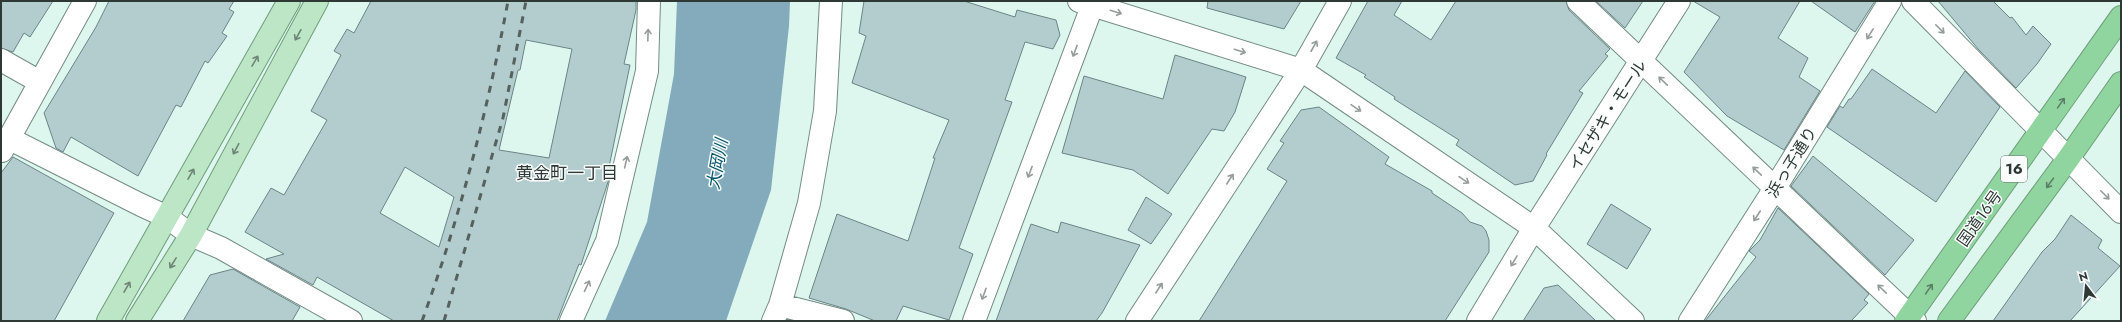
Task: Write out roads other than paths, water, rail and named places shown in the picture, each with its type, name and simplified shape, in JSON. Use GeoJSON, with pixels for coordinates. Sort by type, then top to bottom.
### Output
{"type":"FeatureCollection","features":[{"type":"Feature","properties":{"kind":"highway","name":"国道16号"},"geometry":{"type":"LineString","coordinates":[[1910,319],[2121,17]]}},
{"type":"Feature","properties":{"kind":"highway","name":"16"},"geometry":{"type":"LineString","coordinates":[[1949,321],[2068,159],[2121,83]]}},
{"type":"Feature","properties":{"kind":"main road"},"geometry":{"type":"LineString","coordinates":[[108,321],[289,1]]}},
{"type":"Feature","properties":{"kind":"main road"},"geometry":{"type":"LineString","coordinates":[[138,321],[191,235],[317,1]]}},
{"type":"Feature","properties":{"kind":"street"},"geometry":{"type":"LineString","coordinates":[[85,1],[4,144],[167,216],[191,235],[221,248],[351,321]]}},
{"type":"Feature","properties":{"kind":"street"},"geometry":{"type":"LineString","coordinates":[[570,321],[608,241],[647,71],[649,1]]}},
{"type":"Feature","properties":{"kind":"street"},"geometry":{"type":"LineString","coordinates":[[831,1],[825,111],[809,203],[776,313],[843,321]]}},
{"type":"Feature","properties":{"kind":"street"},"geometry":{"type":"LineString","coordinates":[[1137,321],[1301,70],[1340,1]]}},
{"type":"Feature","properties":{"kind":"street"},"geometry":{"type":"LineString","coordinates":[[1578,1],[1775,188],[1910,319]]}},
{"type":"Feature","properties":{"kind":"street","name":"イセザキ・モール"},"geometry":{"type":"LineString","coordinates":[[1478,321],[1534,228],[1679,1]]}},
{"type":"Feature","properties":{"kind":"street","name":"浜っ子通り"},"geometry":{"type":"LineString","coordinates":[[1690,321],[1775,188],[1890,1]]}},
{"type":"Feature","properties":{"kind":"street"},"geometry":{"type":"LineString","coordinates":[[1913,1],[2121,212]]}},
{"type":"Feature","properties":{"kind":"street"},"geometry":{"type":"LineString","coordinates":[[974,321],[1089,2],[1301,70],[1534,228],[1633,321]]}},
{"type":"Feature","properties":{"kind":"street"},"geometry":{"type":"LineString","coordinates":[[1,60],[40,82]]}},
{"type":"Feature","properties":{"kind":"water","name":"大岡川"},"geometry":{"type":"Polygon","coordinates":[[[677,1],[790,1],[789,26],[771,190],[726,321],[605,321],[647,222],[674,74],[677,1]]]}},
{"type":"Feature","properties":{"kind":"railway"},"geometry":{"type":"LineString","coordinates":[[422,321],[461,203],[482,122],[508,1]]}},
{"type":"Feature","properties":{"kind":"railway"},"geometry":{"type":"LineString","coordinates":[[444,321],[503,118],[526,1]]}},
{"type":"Feature","properties":{"kind":"district","name":"黄金町一丁目"},"geometry":{"type":"Point","coordinates":[567,173]}}]}
